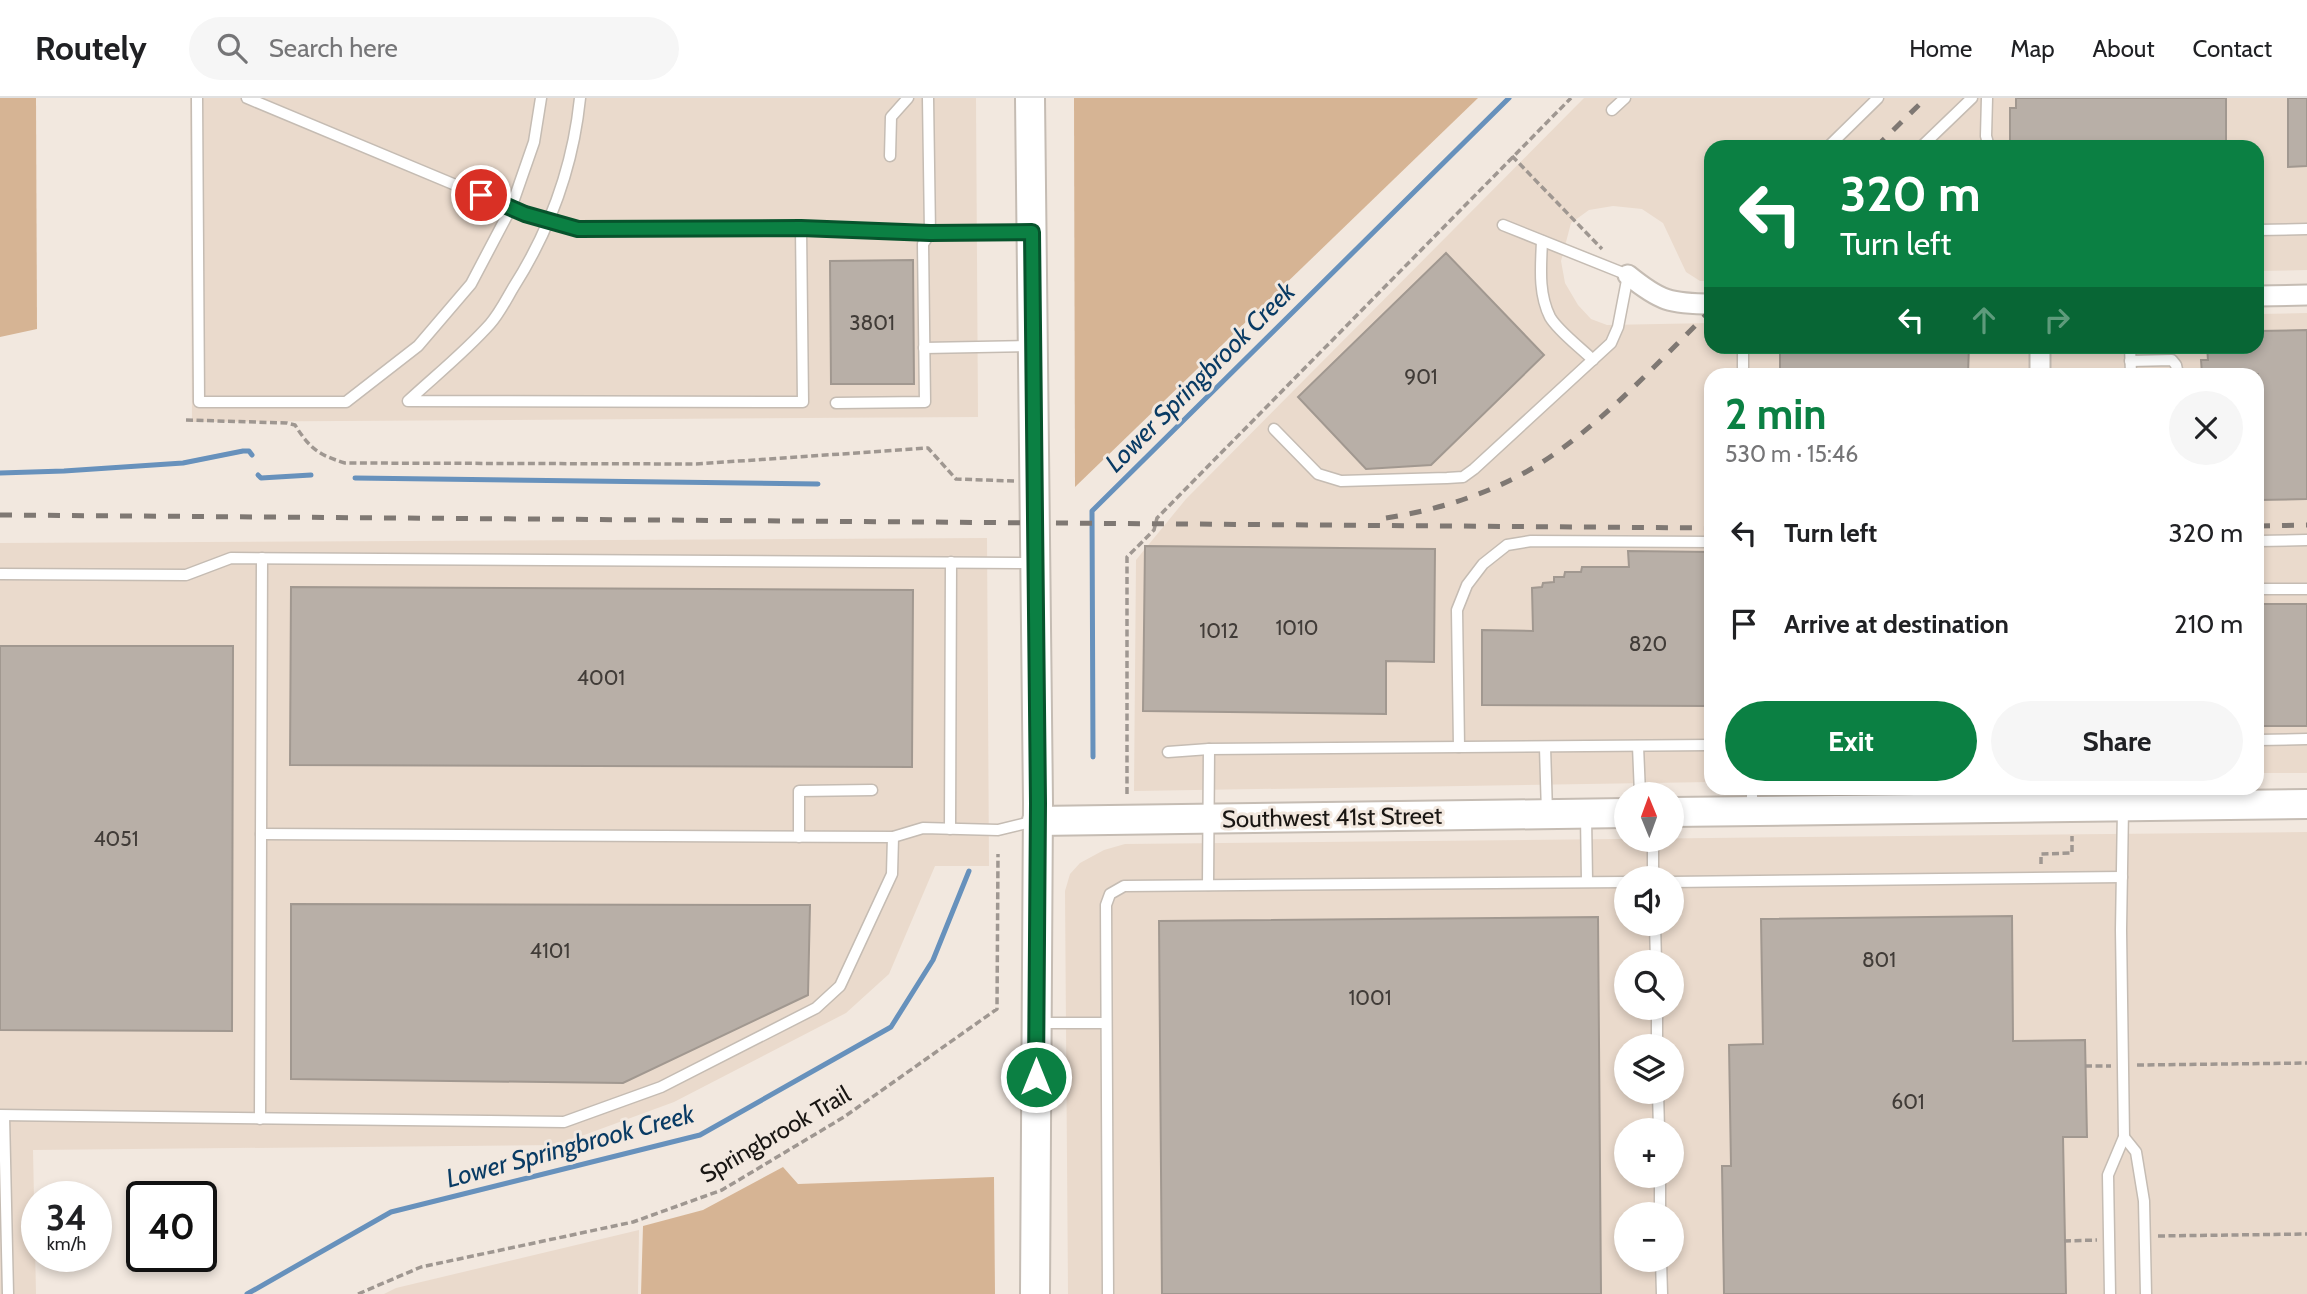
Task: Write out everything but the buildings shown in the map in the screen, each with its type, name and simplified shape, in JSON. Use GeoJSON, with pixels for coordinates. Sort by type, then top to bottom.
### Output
{"type":"FeatureCollection","features":[{"type":"Feature","properties":{"kind":"main road"},"geometry":{"type":"LineString","coordinates":[[1030,98],[1037,821],[1035,1294]]}},
{"type":"Feature","properties":{"kind":"main road"},"geometry":{"type":"LineString","coordinates":[[1684,810],[1752,800],[2046,797],[2123,806],[2307,804]]}},
{"type":"Feature","properties":{"kind":"main road","name":"Southwest 41st Street"},"geometry":{"type":"LineString","coordinates":[[1037,821],[1614,813]]}},
{"type":"Feature","properties":{"kind":"street"},"geometry":{"type":"LineString","coordinates":[[1628,275],[1653,295],[1678,304],[1704,304]]}},
{"type":"Feature","properties":{"kind":"street"},"geometry":{"type":"LineString","coordinates":[[2264,296],[2307,295]]}},
{"type":"Feature","properties":{"kind":"lane"},"geometry":{"type":"LineString","coordinates":[[197,98],[199,402],[346,402],[418,346],[471,284],[511,208],[534,142],[541,98]]}},
{"type":"Feature","properties":{"kind":"lane"},"geometry":{"type":"LineString","coordinates":[[247,98],[511,208],[578,229],[801,228],[930,233],[1032,232]]}},
{"type":"Feature","properties":{"kind":"lane"},"geometry":{"type":"LineString","coordinates":[[580,98],[576,130],[550,222],[528,264],[492,322],[408,401],[803,402],[801,228]]}},
{"type":"Feature","properties":{"kind":"lane"},"geometry":{"type":"LineString","coordinates":[[890,156],[891,117],[908,98]]}},
{"type":"Feature","properties":{"kind":"lane"},"geometry":{"type":"LineString","coordinates":[[836,403],[925,402],[923,244],[930,233],[928,98]]}},
{"type":"Feature","properties":{"kind":"lane"},"geometry":{"type":"LineString","coordinates":[[1612,110],[1625,98]]}},
{"type":"Feature","properties":{"kind":"lane"},"geometry":{"type":"LineString","coordinates":[[1835,140],[1878,98]]}},
{"type":"Feature","properties":{"kind":"lane"},"geometry":{"type":"LineString","coordinates":[[1928,140],[1972,98]]}},
{"type":"Feature","properties":{"kind":"lane"},"geometry":{"type":"LineString","coordinates":[[1987,98],[1987,140]]}},
{"type":"Feature","properties":{"kind":"lane"},"geometry":{"type":"LineString","coordinates":[[1274,429],[1318,474],[1341,481],[1463,477],[1474,469],[1611,343],[1618,327],[1628,275],[1503,225]]}},
{"type":"Feature","properties":{"kind":"lane"},"geometry":{"type":"LineString","coordinates":[[2264,230],[2307,229]]}},
{"type":"Feature","properties":{"kind":"lane"},"geometry":{"type":"LineString","coordinates":[[1542,241],[1541,282],[1544,302],[1551,319],[1593,360]]}},
{"type":"Feature","properties":{"kind":"lane"},"geometry":{"type":"LineString","coordinates":[[924,348],[1033,346]]}},
{"type":"Feature","properties":{"kind":"lane"},"geometry":{"type":"LineString","coordinates":[[2130,354],[2131,368]]}},
{"type":"Feature","properties":{"kind":"lane"},"geometry":{"type":"LineString","coordinates":[[2130,361],[2172,360],[2177,368]]}},
{"type":"Feature","properties":{"kind":"lane"},"geometry":{"type":"LineString","coordinates":[[2264,541],[2307,540]]}},
{"type":"Feature","properties":{"kind":"lane"},"geometry":{"type":"LineString","coordinates":[[1459,747],[1457,610],[1467,586],[1483,564],[1507,545],[1531,541],[1704,542]]}},
{"type":"Feature","properties":{"kind":"lane"},"geometry":{"type":"LineString","coordinates":[[0,574],[187,575],[231,558],[1035,563]]}},
{"type":"Feature","properties":{"kind":"lane"},"geometry":{"type":"LineString","coordinates":[[260,1119],[262,558]]}},
{"type":"Feature","properties":{"kind":"lane"},"geometry":{"type":"LineString","coordinates":[[950,829],[951,562]]}},
{"type":"Feature","properties":{"kind":"lane"},"geometry":{"type":"LineString","coordinates":[[2264,589],[2307,589]]}},
{"type":"Feature","properties":{"kind":"lane"},"geometry":{"type":"LineString","coordinates":[[2264,740],[2307,739]]}},
{"type":"Feature","properties":{"kind":"lane"},"geometry":{"type":"LineString","coordinates":[[1168,752],[1209,749],[1704,745]]}},
{"type":"Feature","properties":{"kind":"lane"},"geometry":{"type":"LineString","coordinates":[[1638,746],[1640,782]]}},
{"type":"Feature","properties":{"kind":"lane"},"geometry":{"type":"LineString","coordinates":[[1545,747],[1547,814]]}},
{"type":"Feature","properties":{"kind":"lane"},"geometry":{"type":"LineString","coordinates":[[1208,885],[1209,749]]}},
{"type":"Feature","properties":{"kind":"lane"},"geometry":{"type":"LineString","coordinates":[[799,837],[799,790],[872,790]]}},
{"type":"Feature","properties":{"kind":"lane"},"geometry":{"type":"LineString","coordinates":[[2110,1294],[2108,1175],[2124,1137],[2123,806]]}},
{"type":"Feature","properties":{"kind":"lane"},"geometry":{"type":"LineString","coordinates":[[1586,813],[1587,881]]}},
{"type":"Feature","properties":{"kind":"lane"},"geometry":{"type":"LineString","coordinates":[[261,834],[893,837],[923,828],[998,830],[1037,821]]}},
{"type":"Feature","properties":{"kind":"lane"},"geometry":{"type":"LineString","coordinates":[[8,1294],[2,1115],[565,1122],[661,1087],[816,1008],[840,986],[892,874],[893,837]]}},
{"type":"Feature","properties":{"kind":"lane"},"geometry":{"type":"LineString","coordinates":[[1684,882],[2122,877]]}},
{"type":"Feature","properties":{"kind":"lane"},"geometry":{"type":"LineString","coordinates":[[1108,1294],[1105,905],[1110,894],[1124,886],[1614,882]]}},
{"type":"Feature","properties":{"kind":"lane"},"geometry":{"type":"LineString","coordinates":[[1036,1023],[1106,1023]]}},
{"type":"Feature","properties":{"kind":"lane"},"geometry":{"type":"LineString","coordinates":[[2124,1137],[2136,1152],[2144,1200],[2146,1294]]}},
{"type":"Feature","properties":{"kind":"lane"},"geometry":{"type":"LineString","coordinates":[[1661,1272],[1662,1294]]}},
{"type":"Feature","properties":{"kind":"path"},"geometry":{"type":"LineString","coordinates":[[1512,156],[1628,275]]}},
{"type":"Feature","properties":{"kind":"path"},"geometry":{"type":"LineString","coordinates":[[186,420],[296,425],[306,443],[321,455],[345,463],[696,464],[928,448],[956,479],[1034,480]]}},
{"type":"Feature","properties":{"kind":"path"},"geometry":{"type":"LineString","coordinates":[[2041,866],[2041,854],[2072,853],[2073,836]]}},
{"type":"Feature","properties":{"kind":"path","name":"Springbrook Trail"},"geometry":{"type":"LineString","coordinates":[[358,1294],[421,1267],[646,1218],[722,1190],[844,1117],[997,1009],[998,854]]}},
{"type":"Feature","properties":{"kind":"path"},"geometry":{"type":"LineString","coordinates":[[2137,1065],[2307,1063]]}},
{"type":"Feature","properties":{"kind":"path"},"geometry":{"type":"LineString","coordinates":[[2085,1066],[2112,1066]]}},
{"type":"Feature","properties":{"kind":"path"},"geometry":{"type":"LineString","coordinates":[[2158,1236],[2307,1234]]}},
{"type":"Feature","properties":{"kind":"path"},"geometry":{"type":"LineString","coordinates":[[2064,1241],[2098,1240]]}},
{"type":"Feature","properties":{"kind":"shaded area"},"geometry":{"type":"Polygon","coordinates":[[[0,98],[36,98],[37,329],[0,337],[0,98]]]}},
{"type":"Feature","properties":{"kind":"shaded area"},"geometry":{"type":"Polygon","coordinates":[[[190,98],[976,98],[978,417],[192,422],[190,98]]]}},
{"type":"Feature","properties":{"kind":"shaded area"},"geometry":{"type":"Polygon","coordinates":[[[1074,98],[1478,98],[1075,487],[1074,98]]]}},
{"type":"Feature","properties":{"kind":"shaded area"},"geometry":{"type":"Polygon","coordinates":[[[1584,98],[2307,98],[2307,270],[2264,271],[2264,140],[1704,140],[1704,281],[1686,272],[1663,223],[1642,209],[1613,206],[1589,210],[1571,223],[1561,261],[1565,283],[1578,305],[1591,319],[1607,325],[1704,323],[1704,354],[2264,354],[2264,314],[2307,313],[2307,773],[2264,773],[2264,368],[1704,368],[1704,782],[1134,791],[1136,560],[1186,499],[1584,98]]]}},
{"type":"Feature","properties":{"kind":"shaded area"},"geometry":{"type":"Polygon","coordinates":[[[987,538],[989,866],[935,866],[889,974],[846,1013],[674,1102],[557,1145],[33,1150],[34,1181],[21,1181],[21,1272],[36,1272],[36,1294],[0,1294],[0,543],[987,538]]]}},
{"type":"Feature","properties":{"kind":"shaded area"},"geometry":{"type":"Polygon","coordinates":[[[2307,832],[2307,1294],[1068,1294],[1065,891],[1070,874],[1080,863],[1104,850],[1125,844],[1614,839],[1614,852],[1684,852],[1684,838],[2307,832]]]}},
{"type":"Feature","properties":{"kind":"shaded area"},"geometry":{"type":"Polygon","coordinates":[[[783,1167],[798,1184],[994,1177],[995,1294],[641,1294],[643,1226],[703,1210],[783,1167]]]}},
{"type":"Feature","properties":{"kind":"shaded area"},"geometry":{"type":"Polygon","coordinates":[[[639,1230],[638,1294],[384,1294],[396,1288],[639,1230]]]}},
{"type":"Feature","properties":{"kind":"waterway","name":"Lower Springbrook Creek"},"geometry":{"type":"LineString","coordinates":[[1093,757],[1092,511],[1509,98]]}},
{"type":"Feature","properties":{"kind":"waterway"},"geometry":{"type":"LineString","coordinates":[[0,473],[183,463],[243,451],[249,451],[252,455]]}},
{"type":"Feature","properties":{"kind":"waterway"},"geometry":{"type":"LineString","coordinates":[[258,475],[261,478],[311,475]]}},
{"type":"Feature","properties":{"kind":"waterway"},"geometry":{"type":"LineString","coordinates":[[355,478],[818,484]]}},
{"type":"Feature","properties":{"kind":"waterway","name":"Lower Springbrook Creek"},"geometry":{"type":"LineString","coordinates":[[247,1294],[391,1212],[700,1135],[891,1027],[933,960],[969,871]]}},
{"type":"Feature","properties":{"kind":"railway"},"geometry":{"type":"LineString","coordinates":[[1883,140],[1926,98]]}},
{"type":"Feature","properties":{"kind":"railway"},"geometry":{"type":"LineString","coordinates":[[1386,518],[1472,496],[1532,469],[1572,441],[1614,406],[1704,317]]}},
{"type":"Feature","properties":{"kind":"railway"},"geometry":{"type":"LineString","coordinates":[[0,515],[1704,528]]}},
{"type":"Feature","properties":{"kind":"railway"},"geometry":{"type":"LineString","coordinates":[[2264,526],[2307,525]]}},
{"type":"Feature","properties":{"kind":"route"},"geometry":{"type":"LineString","coordinates":[[481,195],[525,214],[578,229],[801,228],[930,233],[1032,232],[1038,803],[1036,1077]]}}]}
